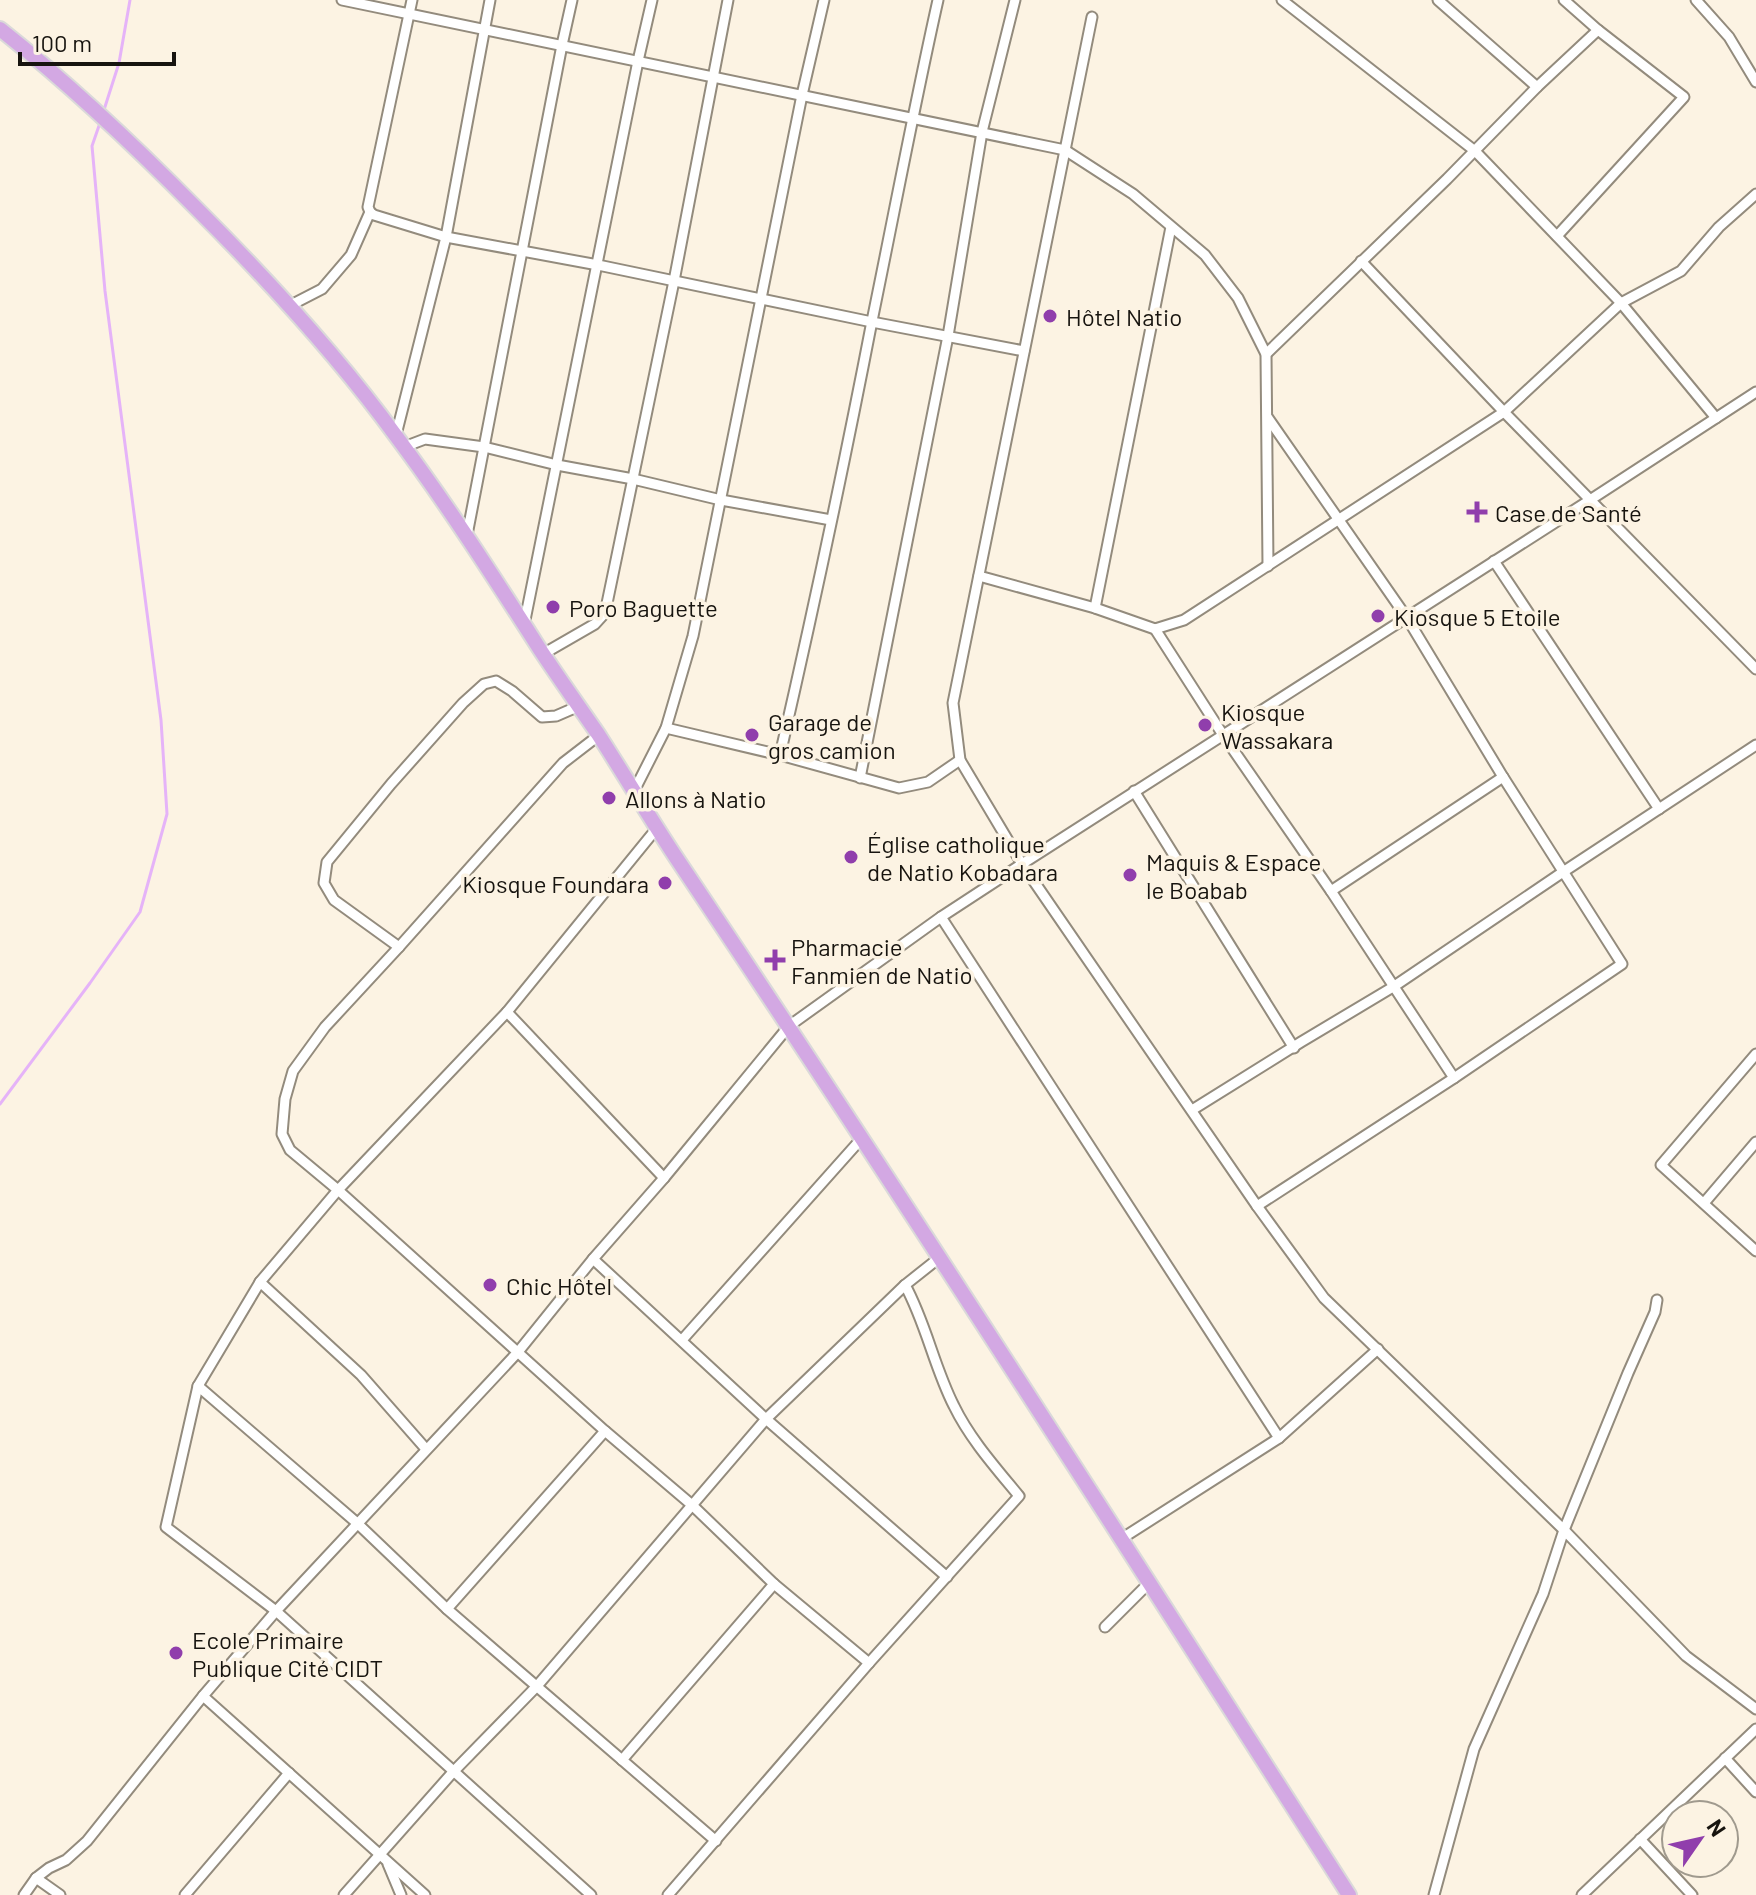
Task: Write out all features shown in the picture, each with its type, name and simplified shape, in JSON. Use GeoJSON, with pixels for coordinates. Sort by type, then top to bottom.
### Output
{"type":"FeatureCollection","features":[{"type":"Feature","properties":{"kind":"main road"},"geometry":{"type":"LineString","coordinates":[[0,29],[121,132],[237,248],[400,441],[467,535],[789,1026],[1349,1895]]}},
{"type":"Feature","properties":{"kind":"street"},"geometry":{"type":"LineString","coordinates":[[342,0],[1065,150],[1133,194],[1205,255],[1238,298],[1266,354],[1268,566]]}},
{"type":"Feature","properties":{"kind":"street"},"geometry":{"type":"LineString","coordinates":[[412,0],[368,207],[374,215],[446,237],[1024,351]]}},
{"type":"Feature","properties":{"kind":"street"},"geometry":{"type":"LineString","coordinates":[[490,0],[446,237],[400,441],[425,439],[484,447],[721,500],[831,520]]}},
{"type":"Feature","properties":{"kind":"street"},"geometry":{"type":"LineString","coordinates":[[467,535],[572,0]]}},
{"type":"Feature","properties":{"kind":"street"},"geometry":{"type":"LineString","coordinates":[[524,625],[652,0]]}},
{"type":"Feature","properties":{"kind":"street"},"geometry":{"type":"LineString","coordinates":[[543,654],[595,624],[605,613],[728,0]]}},
{"type":"Feature","properties":{"kind":"street"},"geometry":{"type":"LineString","coordinates":[[634,791],[666,728],[693,636],[824,0]]}},
{"type":"Feature","properties":{"kind":"street"},"geometry":{"type":"LineString","coordinates":[[780,755],[872,322],[911,117],[938,0]]}},
{"type":"Feature","properties":{"kind":"street"},"geometry":{"type":"LineString","coordinates":[[860,778],[948,336],[982,132],[1015,0]]}},
{"type":"Feature","properties":{"kind":"street"},"geometry":{"type":"LineString","coordinates":[[1282,0],[1475,151],[1621,303],[1716,418]]}},
{"type":"Feature","properties":{"kind":"street"},"geometry":{"type":"LineString","coordinates":[[1438,0],[1537,87]]}},
{"type":"Feature","properties":{"kind":"street"},"geometry":{"type":"LineString","coordinates":[[1557,236],[1684,97],[1564,0]]}},
{"type":"Feature","properties":{"kind":"street"},"geometry":{"type":"LineString","coordinates":[[1696,0],[1729,37],[1756,82]]}},
{"type":"Feature","properties":{"kind":"street"},"geometry":{"type":"LineString","coordinates":[[1092,17],[953,703],[960,760],[1022,864],[1257,1206],[1324,1298],[1564,1530],[1686,1656],[1756,1709]]}},
{"type":"Feature","properties":{"kind":"street"},"geometry":{"type":"LineString","coordinates":[[1266,354],[1598,30]]}},
{"type":"Feature","properties":{"kind":"street"},"geometry":{"type":"LineString","coordinates":[[979,576],[1095,608],[1155,629],[1184,620],[1504,412],[1621,303],[1681,271],[1719,227],[1756,194]]}},
{"type":"Feature","properties":{"kind":"street"},"geometry":{"type":"LineString","coordinates":[[289,306],[322,289],[332,278],[351,255],[370,212]]}},
{"type":"Feature","properties":{"kind":"street"},"geometry":{"type":"LineString","coordinates":[[1095,608],[1171,227]]}},
{"type":"Feature","properties":{"kind":"street"},"geometry":{"type":"LineString","coordinates":[[1361,261],[1756,669]]}},
{"type":"Feature","properties":{"kind":"street"},"geometry":{"type":"LineString","coordinates":[[24,1895],[36,1878],[66,1860],[87,1841],[203,1696],[276,1611],[518,1352],[789,1026],[941,917],[1756,392]]}},
{"type":"Feature","properties":{"kind":"street"},"geometry":{"type":"LineString","coordinates":[[1257,1206],[1622,964],[1407,618],[1268,418]]}},
{"type":"Feature","properties":{"kind":"street"},"geometry":{"type":"LineString","coordinates":[[1494,561],[1659,809]]}},
{"type":"Feature","properties":{"kind":"street"},"geometry":{"type":"LineString","coordinates":[[1155,629],[1454,1078]]}},
{"type":"Feature","properties":{"kind":"street"},"geometry":{"type":"LineString","coordinates":[[399,947],[334,900],[324,883],[327,862],[391,784],[463,703],[484,684],[496,681],[542,717],[556,716],[579,706]]}},
{"type":"Feature","properties":{"kind":"street"},"geometry":{"type":"LineString","coordinates":[[666,728],[899,788],[928,782],[960,760]]}},
{"type":"Feature","properties":{"kind":"street"},"geometry":{"type":"LineString","coordinates":[[598,736],[563,763],[325,1027],[293,1071],[285,1099],[282,1134],[290,1150],[692,1505],[774,1584],[869,1663]]}},
{"type":"Feature","properties":{"kind":"street"},"geometry":{"type":"LineString","coordinates":[[1192,1110],[1393,987],[1756,745]]}},
{"type":"Feature","properties":{"kind":"street"},"geometry":{"type":"LineString","coordinates":[[1331,891],[1503,777]]}},
{"type":"Feature","properties":{"kind":"street"},"geometry":{"type":"LineString","coordinates":[[1134,791],[1294,1048]]}},
{"type":"Feature","properties":{"kind":"street"},"geometry":{"type":"LineString","coordinates":[[591,1895],[276,1611],[166,1527],[198,1386],[260,1282],[338,1190],[507,1012],[657,828]]}},
{"type":"Feature","properties":{"kind":"street"},"geometry":{"type":"LineString","coordinates":[[941,917],[1279,1438]]}},
{"type":"Feature","properties":{"kind":"street"},"geometry":{"type":"LineString","coordinates":[[507,1012],[664,1178]]}},
{"type":"Feature","properties":{"kind":"street"},"geometry":{"type":"LineString","coordinates":[[1756,1054],[1661,1165],[1756,1251]]}},
{"type":"Feature","properties":{"kind":"street"},"geometry":{"type":"LineString","coordinates":[[682,1340],[862,1138]]}},
{"type":"Feature","properties":{"kind":"street"},"geometry":{"type":"LineString","coordinates":[[1704,1203],[1756,1142]]}},
{"type":"Feature","properties":{"kind":"street"},"geometry":{"type":"LineString","coordinates":[[344,1895],[383,1858],[453,1772],[537,1686],[766,1419],[905,1285],[939,1258]]}},
{"type":"Feature","properties":{"kind":"street"},"geometry":{"type":"LineString","coordinates":[[593,1259],[766,1419],[947,1577]]}},
{"type":"Feature","properties":{"kind":"street"},"geometry":{"type":"LineString","coordinates":[[260,1282],[361,1375],[426,1449]]}},
{"type":"Feature","properties":{"kind":"street"},"geometry":{"type":"LineString","coordinates":[[668,1895],[1019,1496],[987,1458],[954,1407],[916,1305],[905,1285]]}},
{"type":"Feature","properties":{"kind":"street"},"geometry":{"type":"LineString","coordinates":[[1434,1895],[1474,1749],[1543,1594],[1564,1530],[1655,1312],[1657,1300]]}},
{"type":"Feature","properties":{"kind":"street"},"geometry":{"type":"LineString","coordinates":[[1121,1539],[1279,1438],[1378,1349]]}},
{"type":"Feature","properties":{"kind":"street"},"geometry":{"type":"LineString","coordinates":[[198,1386],[357,1523],[447,1609],[716,1841]]}},
{"type":"Feature","properties":{"kind":"street"},"geometry":{"type":"LineString","coordinates":[[447,1609],[605,1431]]}},
{"type":"Feature","properties":{"kind":"street"},"geometry":{"type":"LineString","coordinates":[[1105,1627],[1149,1583]]}},
{"type":"Feature","properties":{"kind":"street"},"geometry":{"type":"LineString","coordinates":[[622,1760],[774,1584]]}},
{"type":"Feature","properties":{"kind":"street"},"geometry":{"type":"LineString","coordinates":[[203,1696],[425,1895]]}},
{"type":"Feature","properties":{"kind":"street"},"geometry":{"type":"LineString","coordinates":[[1582,1895],[1756,1729]]}},
{"type":"Feature","properties":{"kind":"street"},"geometry":{"type":"LineString","coordinates":[[1725,1758],[1756,1792]]}},
{"type":"Feature","properties":{"kind":"street"},"geometry":{"type":"LineString","coordinates":[[185,1895],[289,1773]]}},
{"type":"Feature","properties":{"kind":"street"},"geometry":{"type":"LineString","coordinates":[[1640,1839],[1692,1895]]}},
{"type":"Feature","properties":{"kind":"street"},"geometry":{"type":"LineString","coordinates":[[383,1858],[401,1895]]}},
{"type":"Feature","properties":{"kind":"street"},"geometry":{"type":"LineString","coordinates":[[36,1878],[60,1895]]}},
{"type":"Feature","properties":{"kind":"waterway"},"geometry":{"type":"LineString","coordinates":[[103,113],[119,63],[130,0]]}},
{"type":"Feature","properties":{"kind":"waterway"},"geometry":{"type":"LineString","coordinates":[[0,1104],[140,912],[167,814],[161,720],[105,291],[92,146],[101,120]]}},
{"type":"Feature","properties":{"kind":"place","name":"Hôtel Natio"},"geometry":{"type":"Point","coordinates":[1050,316]}},
{"type":"Feature","properties":{"kind":"place","name":"Case de Santé"},"geometry":{"type":"Point","coordinates":[1477,512]}},
{"type":"Feature","properties":{"kind":"place","name":"Poro Baguette"},"geometry":{"type":"Point","coordinates":[553,607]}},
{"type":"Feature","properties":{"kind":"place","name":"Kiosque 5 Etoile"},"geometry":{"type":"Point","coordinates":[1378,616]}},
{"type":"Feature","properties":{"kind":"place","name":"Kiosque Wassakara"},"geometry":{"type":"Point","coordinates":[1205,725]}},
{"type":"Feature","properties":{"kind":"place","name":"Garage de gros camion"},"geometry":{"type":"Point","coordinates":[752,735]}},
{"type":"Feature","properties":{"kind":"place","name":"Allons à Natio"},"geometry":{"type":"Point","coordinates":[609,798]}},
{"type":"Feature","properties":{"kind":"place","name":"Église catholique de Natio Kobadara"},"geometry":{"type":"Point","coordinates":[851,857]}},
{"type":"Feature","properties":{"kind":"place","name":"Maquis & Espace le Boabab"},"geometry":{"type":"Point","coordinates":[1130,875]}},
{"type":"Feature","properties":{"kind":"place","name":"Kiosque Foundara"},"geometry":{"type":"Point","coordinates":[665,883]}},
{"type":"Feature","properties":{"kind":"place","name":"Pharmacie Fanmien de Natio"},"geometry":{"type":"Point","coordinates":[775,960]}},
{"type":"Feature","properties":{"kind":"place","name":"Chic Hôtel"},"geometry":{"type":"Point","coordinates":[490,1285]}},
{"type":"Feature","properties":{"kind":"place","name":"Ecole Primaire Publique Cité CIDT"},"geometry":{"type":"Point","coordinates":[176,1653]}}]}
